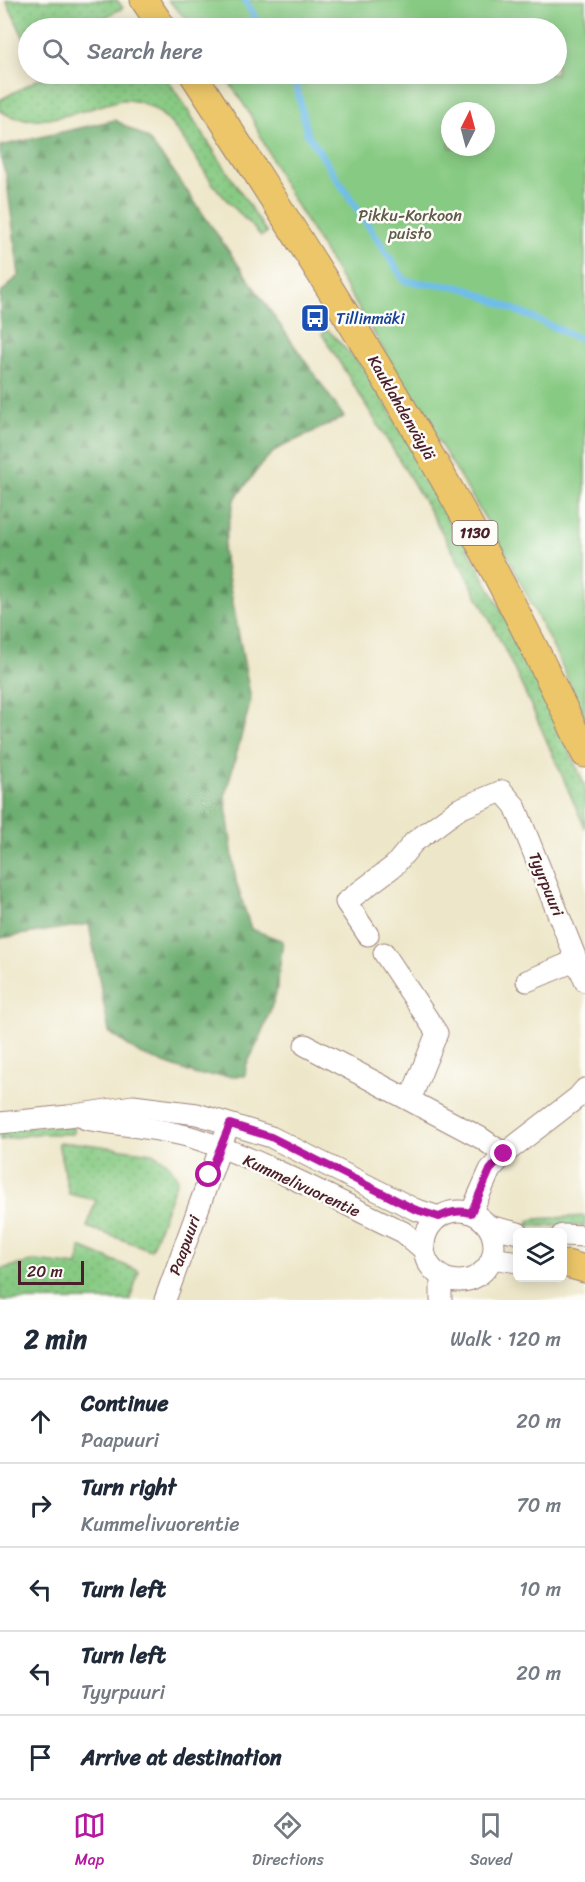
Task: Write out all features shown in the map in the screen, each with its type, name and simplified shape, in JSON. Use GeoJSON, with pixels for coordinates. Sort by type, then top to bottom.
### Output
{"type":"FeatureCollection","features":[{"type":"Feature","properties":{"kind":"main road"},"geometry":{"type":"LineString","coordinates":[[144,0],[156,18]]}},
{"type":"Feature","properties":{"kind":"main road","name":"Kauklahdenväylä"},"geometry":{"type":"LineString","coordinates":[[199,84],[351,320],[478,538],[548,674],[585,754]]}},
{"type":"Feature","properties":{"kind":"street","name":"Tyyrpuuri"},"geometry":{"type":"LineString","coordinates":[[368,935],[346,902],[394,866],[414,842],[459,809],[502,791],[515,806],[585,981]]}},
{"type":"Feature","properties":{"kind":"street"},"geometry":{"type":"LineString","coordinates":[[384,953],[437,1033],[410,1100]]}},
{"type":"Feature","properties":{"kind":"street"},"geometry":{"type":"LineString","coordinates":[[527,981],[577,960]]}},
{"type":"Feature","properties":{"kind":"street"},"geometry":{"type":"LineString","coordinates":[[305,1045],[481,1138],[504,1154]]}},
{"type":"Feature","properties":{"kind":"street"},"geometry":{"type":"LineString","coordinates":[[471,1213],[490,1170],[504,1154],[578,1097],[585,1089]]}},
{"type":"Feature","properties":{"kind":"street","name":"Kummelivuorentie"},"geometry":{"type":"LineString","coordinates":[[0,1123],[134,1106],[197,1114],[271,1137],[414,1209],[439,1217]]}},
{"type":"Feature","properties":{"kind":"street","name":"Kummelivuorentie"},"geometry":{"type":"LineString","coordinates":[[68,1116],[167,1132],[219,1147],[403,1232],[423,1249]]}},
{"type":"Feature","properties":{"kind":"street","name":"Paapuuri"},"geometry":{"type":"LineString","coordinates":[[165,1300],[219,1147],[230,1124]]}},
{"type":"Feature","properties":{"kind":"street"},"geometry":{"type":"LineString","coordinates":[[449,1212],[471,1213],[481,1218],[488,1226],[493,1236],[494,1247],[487,1268],[466,1290],[432,1270],[423,1249],[427,1231],[439,1217],[449,1212]]}},
{"type":"Feature","properties":{"kind":"street"},"geometry":{"type":"LineString","coordinates":[[488,1226],[513,1232]]}},
{"type":"Feature","properties":{"kind":"street"},"geometry":{"type":"LineString","coordinates":[[567,1235],[585,1236]]}},
{"type":"Feature","properties":{"kind":"street"},"geometry":{"type":"LineString","coordinates":[[492,1258],[513,1261]]}},
{"type":"Feature","properties":{"kind":"street"},"geometry":{"type":"LineString","coordinates":[[441,1277],[441,1300]]}},
{"type":"Feature","properties":{"kind":"green space"},"geometry":{"type":"Polygon","coordinates":[[[6,0],[117,0],[123,8],[104,18],[18,18],[18,26],[6,0]]]}},
{"type":"Feature","properties":{"kind":"green space","name":"Pikku-Korkoon puisto"},"geometry":{"type":"Polygon","coordinates":[[[168,0],[585,0],[585,719],[562,666],[507,555],[283,183],[250,114],[230,84],[567,84],[567,18],[185,18],[168,0]]]}},
{"type":"Feature","properties":{"kind":"green space"},"geometry":{"type":"Polygon","coordinates":[[[30,84],[170,84],[267,233],[261,236],[217,189],[178,131],[153,108],[138,102],[121,100],[60,117],[29,119],[14,117],[0,111],[0,100],[30,84]]]}},
{"type":"Feature","properties":{"kind":"green space"},"geometry":{"type":"Polygon","coordinates":[[[115,120],[147,138],[171,168],[344,417],[277,449],[264,461],[234,500],[223,550],[251,700],[225,796],[236,882],[251,929],[283,941],[276,994],[261,1036],[246,1066],[245,1076],[197,1075],[140,1054],[109,1032],[89,924],[0,938],[0,294],[19,275],[6,174],[0,157],[0,146],[115,120]]]}},
{"type":"Feature","properties":{"kind":"green space"},"geometry":{"type":"Polygon","coordinates":[[[328,330],[367,372],[446,507],[497,602],[555,717],[585,786],[585,828],[523,687],[496,632],[424,502],[322,334],[328,330]]]}},
{"type":"Feature","properties":{"kind":"green space"},"geometry":{"type":"Polygon","coordinates":[[[44,1126],[73,1127],[73,1134],[35,1134],[0,1140],[0,1131],[44,1126]]]}},
{"type":"Feature","properties":{"kind":"green space"},"geometry":{"type":"Polygon","coordinates":[[[58,1143],[79,1143],[152,1153],[167,1162],[177,1180],[151,1250],[87,1227],[96,1200],[69,1194],[58,1143]]]}},
{"type":"Feature","properties":{"kind":"green space"},"geometry":{"type":"Polygon","coordinates":[[[585,1216],[585,1226],[528,1226],[529,1221],[535,1219],[585,1216]]]}},
{"type":"Feature","properties":{"kind":"green space"},"geometry":{"type":"Polygon","coordinates":[[[80,1247],[139,1271],[130,1300],[0,1300],[0,1269],[36,1261],[78,1266],[80,1247]]]}},
{"type":"Feature","properties":{"kind":"waterway"},"geometry":{"type":"LineString","coordinates":[[245,0],[255,18]]}},
{"type":"Feature","properties":{"kind":"waterway"},"geometry":{"type":"LineString","coordinates":[[294,84],[307,133],[405,281],[465,288],[585,341]]}},
{"type":"Feature","properties":{"kind":"place","name":"Tillinmäki"},"geometry":{"type":"Point","coordinates":[315,318]}},
{"type":"Feature","properties":{"kind":"route"},"geometry":{"type":"LineString","coordinates":[[209,1175],[230,1124],[271,1137],[414,1209],[439,1217],[449,1212],[471,1213],[490,1170],[504,1154]]}}]}
